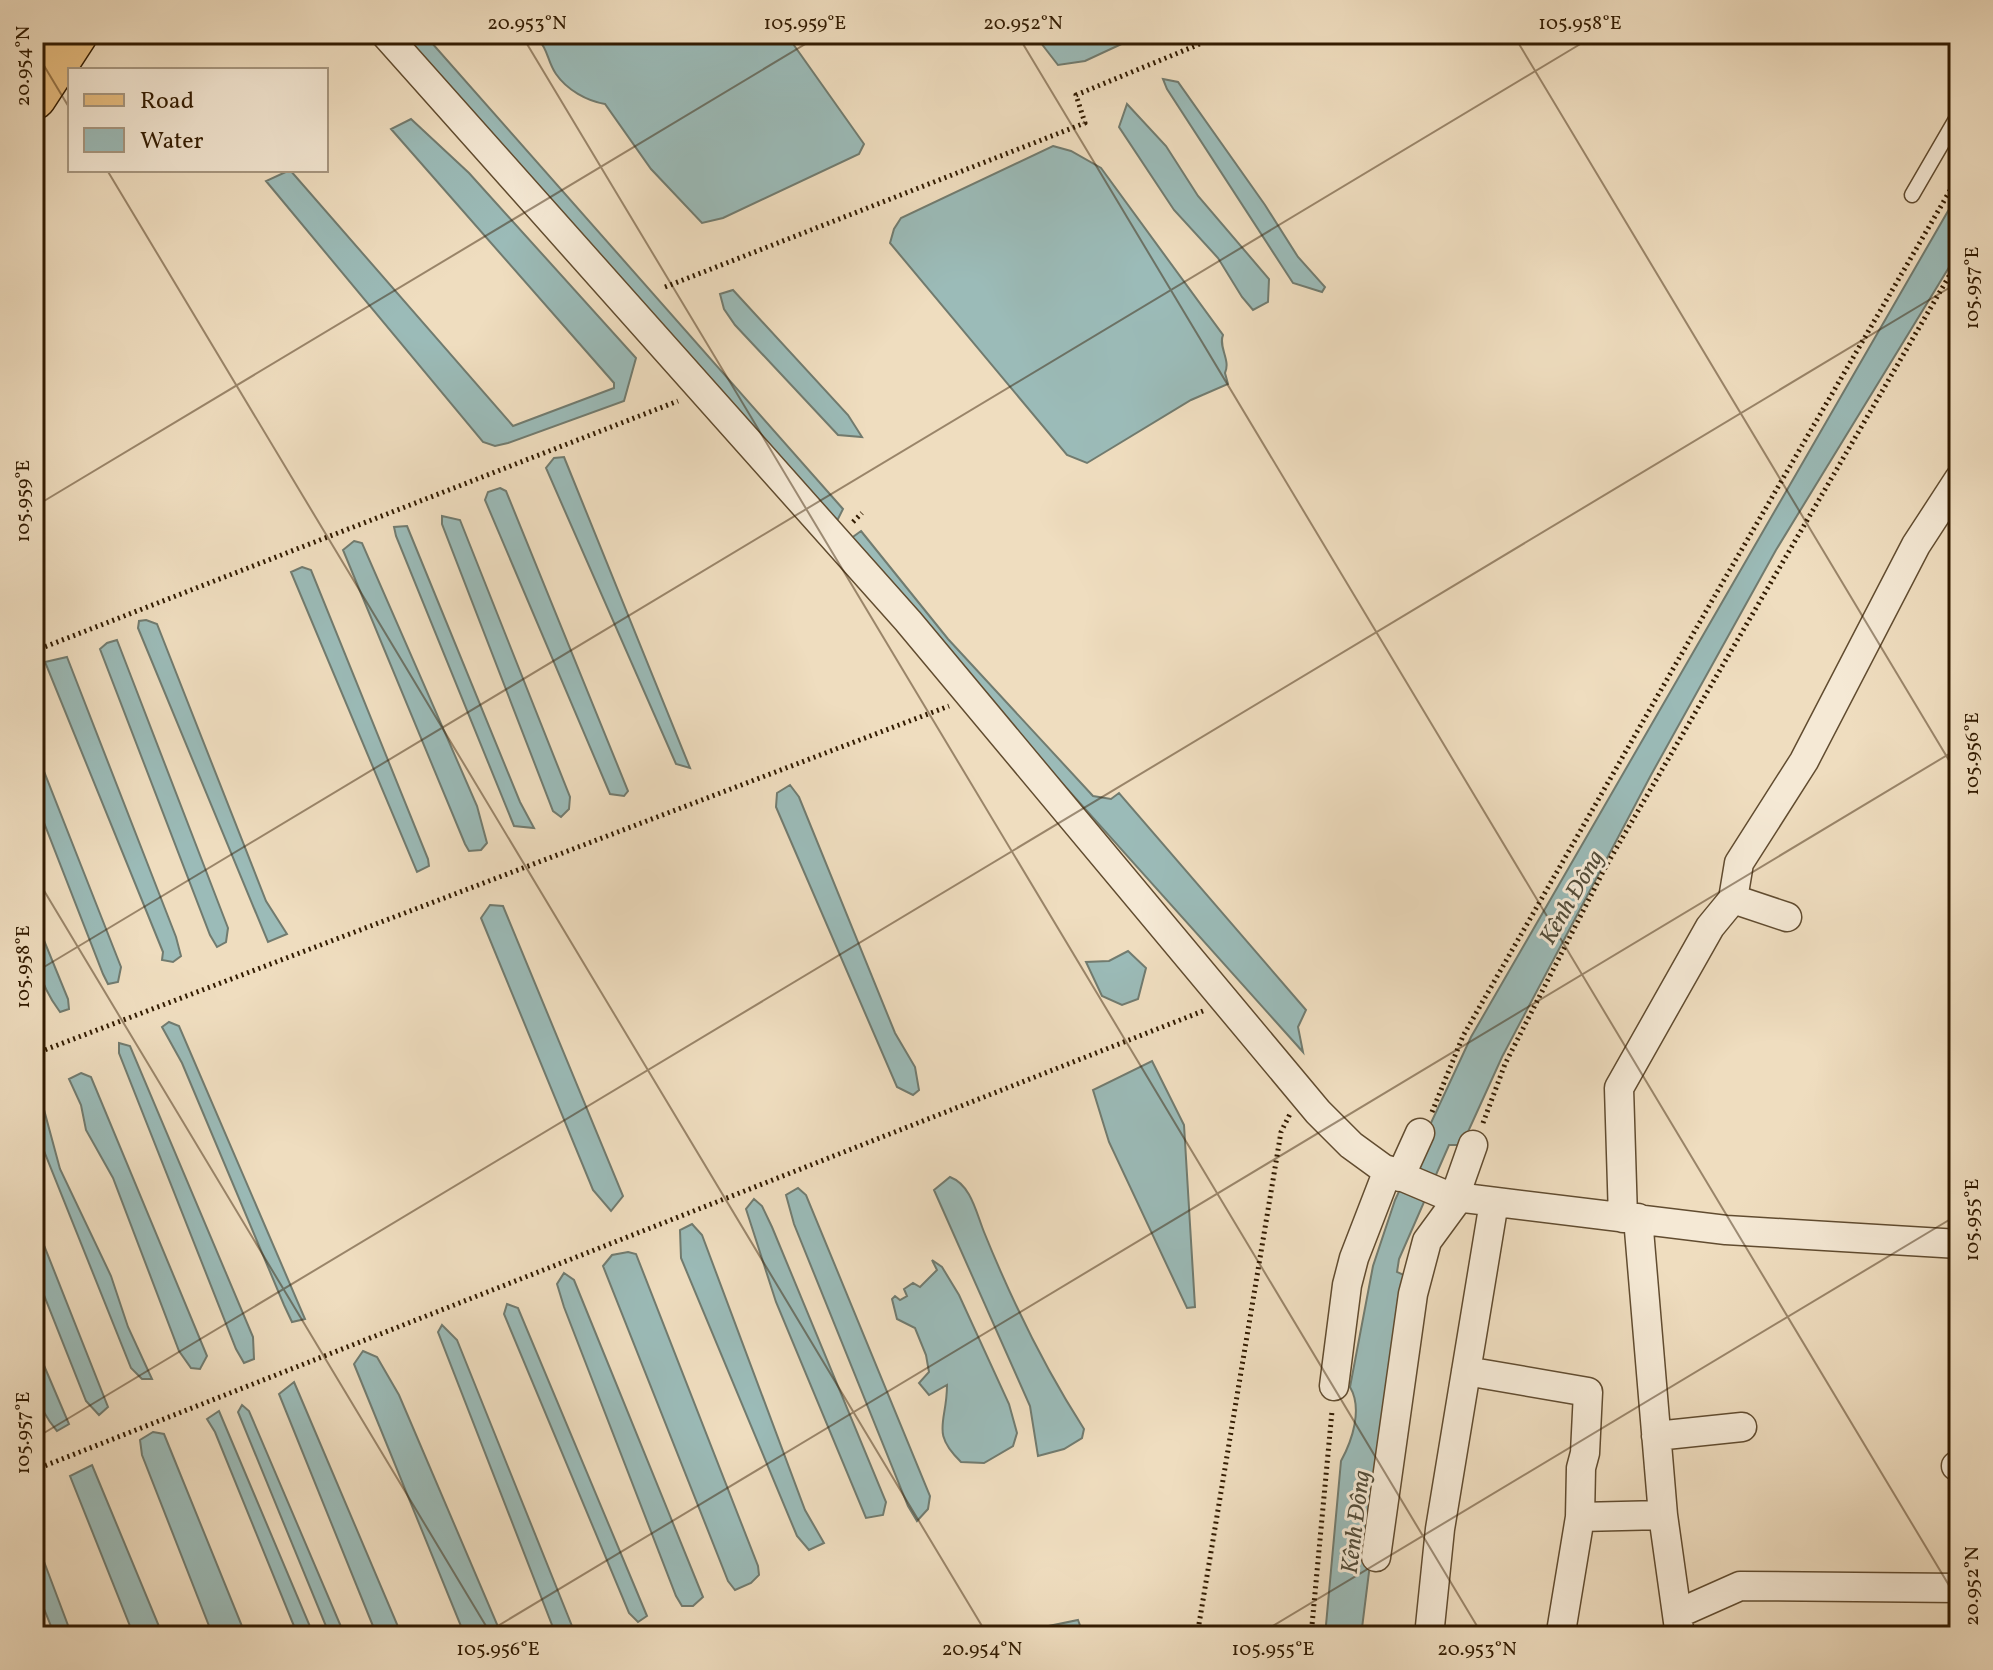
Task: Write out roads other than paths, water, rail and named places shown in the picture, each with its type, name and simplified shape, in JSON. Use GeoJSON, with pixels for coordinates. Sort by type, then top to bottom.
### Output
{"type":"FeatureCollection","features":[{"type":"Feature","properties":{"kind":"main road"},"geometry":{"type":"LineString","coordinates":[[34,97],[75,34]]}},
{"type":"Feature","properties":{"kind":"street"},"geometry":{"type":"LineString","coordinates":[[385,34],[898,610],[1226,1002],[1351,1145],[1394,1173],[1454,1196],[1726,1230],[1959,1244]]}},
{"type":"Feature","properties":{"kind":"street"},"geometry":{"type":"LineString","coordinates":[[1959,479],[1916,545],[1804,761],[1739,863],[1733,899],[1728,909],[1718,915],[1710,927],[1619,1088],[1630,1218],[1678,1625],[1740,1586],[1959,1588]]}},
{"type":"Feature","properties":{"kind":"street"},"geometry":{"type":"LineString","coordinates":[[1733,899],[1787,917]]}},
{"type":"Feature","properties":{"kind":"street"},"geometry":{"type":"LineString","coordinates":[[1334,1386],[1347,1285],[1354,1258],[1394,1173],[1420,1133]]}},
{"type":"Feature","properties":{"kind":"street"},"geometry":{"type":"LineString","coordinates":[[1376,1557],[1413,1294],[1427,1241],[1454,1196],[1473,1145]]}},
{"type":"Feature","properties":{"kind":"street"},"geometry":{"type":"LineString","coordinates":[[1429,1636],[1440,1529],[1494,1202]]}},
{"type":"Feature","properties":{"kind":"street"},"geometry":{"type":"LineString","coordinates":[[1466,1371],[1588,1392],[1580,1517],[1561,1632]]}},
{"type":"Feature","properties":{"kind":"street"},"geometry":{"type":"LineString","coordinates":[[1656,1436],[1742,1427]]}},
{"type":"Feature","properties":{"kind":"street"},"geometry":{"type":"LineString","coordinates":[[1580,1517],[1663,1515]]}},
{"type":"Feature","properties":{"kind":"lane"},"geometry":{"type":"LineString","coordinates":[[1912,195],[1959,114]]}},
{"type":"Feature","properties":{"kind":"water"},"geometry":{"type":"Polygon","coordinates":[[[398,34],[424,34],[843,509],[838,519],[829,518],[398,34]]]}},
{"type":"Feature","properties":{"kind":"water"},"geometry":{"type":"Polygon","coordinates":[[[534,34],[786,34],[864,144],[859,154],[723,218],[702,223],[651,169],[605,104],[578,94],[561,80],[534,34]]]}},
{"type":"Feature","properties":{"kind":"water"},"geometry":{"type":"Polygon","coordinates":[[[1034,34],[1143,34],[1085,61],[1058,65],[1034,34]]]}},
{"type":"Feature","properties":{"kind":"water"},"geometry":{"type":"Polygon","coordinates":[[[1163,79],[1178,82],[1298,257],[1325,287],[1322,292],[1293,283],[1163,79]]]}},
{"type":"Feature","properties":{"kind":"water"},"geometry":{"type":"Polygon","coordinates":[[[1127,104],[1166,146],[1198,196],[1269,279],[1268,302],[1253,310],[1218,258],[1174,210],[1119,127],[1127,104]]]}},
{"type":"Feature","properties":{"kind":"water"},"geometry":{"type":"Polygon","coordinates":[[[411,119],[469,173],[636,358],[624,401],[508,443],[495,446],[483,442],[266,181],[292,172],[513,426],[614,388],[614,383],[391,129],[411,119]]]}},
{"type":"Feature","properties":{"kind":"water"},"geometry":{"type":"Polygon","coordinates":[[[1053,146],[1071,151],[1101,168],[1223,335],[1227,363],[1225,373],[1228,384],[1191,400],[1087,463],[1067,455],[890,243],[901,218],[1053,146]]]}},
{"type":"Feature","properties":{"kind":"water","name":"Kênh Đông"},"geometry":{"type":"Polygon","coordinates":[[[1959,192],[1959,251],[1776,550],[1651,775],[1502,1057],[1462,1145],[1449,1145],[1399,1259],[1397,1272],[1406,1276],[1361,1636],[1325,1636],[1341,1461],[1356,1415],[1350,1387],[1373,1266],[1395,1200],[1471,1037],[1959,192]]]}},
{"type":"Feature","properties":{"kind":"water"},"geometry":{"type":"Polygon","coordinates":[[[733,290],[848,415],[862,437],[838,435],[735,325],[724,309],[720,294],[733,290]]]}},
{"type":"Feature","properties":{"kind":"water"},"geometry":{"type":"Polygon","coordinates":[[[564,457],[690,768],[676,764],[546,468],[554,458],[564,457]]]}},
{"type":"Feature","properties":{"kind":"water"},"geometry":{"type":"Polygon","coordinates":[[[500,488],[506,491],[628,791],[624,796],[610,794],[485,500],[488,492],[500,488]]]}},
{"type":"Feature","properties":{"kind":"water"},"geometry":{"type":"Polygon","coordinates":[[[442,516],[460,520],[570,797],[569,809],[561,817],[553,811],[442,524],[442,516]]]}},
{"type":"Feature","properties":{"kind":"water"},"geometry":{"type":"Polygon","coordinates":[[[407,526],[520,802],[534,828],[514,826],[396,536],[394,527],[407,526]]]}},
{"type":"Feature","properties":{"kind":"water"},"geometry":{"type":"Polygon","coordinates":[[[861,531],[948,639],[1093,796],[1111,799],[1119,793],[1306,1010],[1298,1027],[1303,1052],[846,542],[861,531]]]}},
{"type":"Feature","properties":{"kind":"water"},"geometry":{"type":"Polygon","coordinates":[[[354,541],[362,543],[477,806],[487,843],[481,850],[469,851],[465,844],[343,550],[354,541]]]}},
{"type":"Feature","properties":{"kind":"water"},"geometry":{"type":"Polygon","coordinates":[[[302,567],[311,570],[428,859],[429,866],[417,872],[291,572],[302,567]]]}},
{"type":"Feature","properties":{"kind":"water"},"geometry":{"type":"Polygon","coordinates":[[[139,621],[157,624],[266,901],[287,934],[268,942],[138,628],[139,621]]]}},
{"type":"Feature","properties":{"kind":"water"},"geometry":{"type":"Polygon","coordinates":[[[117,640],[228,928],[226,942],[217,947],[100,649],[117,640]]]}},
{"type":"Feature","properties":{"kind":"water"},"geometry":{"type":"Polygon","coordinates":[[[67,657],[176,937],[181,956],[173,962],[162,960],[163,952],[45,662],[67,657]]]}},
{"type":"Feature","properties":{"kind":"water"},"geometry":{"type":"Polygon","coordinates":[[[34,746],[121,967],[118,982],[108,984],[103,974],[34,797],[34,746]]]}},
{"type":"Feature","properties":{"kind":"water"},"geometry":{"type":"Polygon","coordinates":[[[790,785],[799,797],[895,1033],[915,1067],[919,1090],[913,1095],[897,1087],[776,807],[777,793],[790,785]]]}},
{"type":"Feature","properties":{"kind":"water"},"geometry":{"type":"Polygon","coordinates":[[[490,905],[503,906],[623,1196],[611,1211],[593,1190],[481,918],[490,905]]]}},
{"type":"Feature","properties":{"kind":"water"},"geometry":{"type":"Polygon","coordinates":[[[34,916],[68,999],[69,1009],[60,1012],[41,978],[34,916]]]}},
{"type":"Feature","properties":{"kind":"water"},"geometry":{"type":"Polygon","coordinates":[[[1128,951],[1146,968],[1138,999],[1122,1005],[1102,996],[1086,962],[1109,961],[1128,951]]]}},
{"type":"Feature","properties":{"kind":"water"},"geometry":{"type":"Polygon","coordinates":[[[169,1022],[179,1026],[305,1319],[292,1322],[284,1305],[182,1063],[162,1027],[169,1022]]]}},
{"type":"Feature","properties":{"kind":"water"},"geometry":{"type":"Polygon","coordinates":[[[119,1043],[130,1046],[253,1337],[254,1359],[244,1363],[236,1349],[119,1053],[119,1043]]]}},
{"type":"Feature","properties":{"kind":"water"},"geometry":{"type":"Polygon","coordinates":[[[1152,1061],[1184,1125],[1195,1307],[1187,1308],[1109,1142],[1093,1090],[1152,1061]]]}},
{"type":"Feature","properties":{"kind":"water"},"geometry":{"type":"Polygon","coordinates":[[[81,1073],[91,1077],[207,1356],[200,1369],[191,1368],[179,1351],[113,1178],[86,1130],[81,1105],[69,1079],[81,1073]]]}},
{"type":"Feature","properties":{"kind":"water"},"geometry":{"type":"Polygon","coordinates":[[[34,1102],[43,1106],[60,1169],[111,1276],[128,1327],[152,1379],[142,1379],[131,1368],[34,1126],[34,1102]]]}},
{"type":"Feature","properties":{"kind":"water"},"geometry":{"type":"Polygon","coordinates":[[[950,1177],[963,1186],[972,1200],[1030,1333],[1084,1429],[1082,1438],[1064,1449],[1038,1456],[1030,1406],[934,1190],[950,1177]]]}},
{"type":"Feature","properties":{"kind":"water"},"geometry":{"type":"Polygon","coordinates":[[[798,1188],[806,1195],[930,1496],[928,1509],[917,1521],[908,1506],[794,1224],[786,1195],[798,1188]]]}},
{"type":"Feature","properties":{"kind":"water"},"geometry":{"type":"Polygon","coordinates":[[[754,1199],[762,1206],[772,1227],[886,1502],[883,1515],[866,1518],[776,1302],[746,1209],[754,1199]]]}},
{"type":"Feature","properties":{"kind":"water"},"geometry":{"type":"Polygon","coordinates":[[[34,1220],[108,1407],[99,1415],[86,1401],[34,1270],[34,1220]]]}},
{"type":"Feature","properties":{"kind":"water"},"geometry":{"type":"Polygon","coordinates":[[[692,1224],[702,1235],[805,1510],[824,1543],[809,1550],[797,1536],[681,1258],[680,1230],[692,1224]]]}},
{"type":"Feature","properties":{"kind":"water"},"geometry":{"type":"Polygon","coordinates":[[[636,1254],[758,1566],[759,1575],[751,1583],[735,1590],[728,1581],[603,1266],[612,1255],[636,1254]]]}},
{"type":"Feature","properties":{"kind":"water"},"geometry":{"type":"Polygon","coordinates":[[[932,1260],[942,1267],[959,1295],[1009,1404],[1017,1433],[1013,1446],[984,1463],[961,1462],[951,1452],[942,1426],[947,1385],[929,1395],[919,1383],[929,1372],[926,1355],[915,1328],[897,1319],[892,1299],[895,1296],[900,1300],[907,1296],[904,1289],[913,1283],[920,1287],[937,1270],[932,1260]]]}},
{"type":"Feature","properties":{"kind":"water"},"geometry":{"type":"Polygon","coordinates":[[[564,1273],[574,1280],[703,1597],[693,1606],[682,1606],[676,1596],[564,1307],[557,1284],[564,1273]]]}},
{"type":"Feature","properties":{"kind":"water"},"geometry":{"type":"Polygon","coordinates":[[[507,1304],[518,1308],[647,1616],[638,1622],[629,1613],[504,1314],[507,1304]]]}},
{"type":"Feature","properties":{"kind":"water"},"geometry":{"type":"Polygon","coordinates":[[[442,1325],[457,1340],[576,1636],[558,1636],[554,1630],[438,1332],[442,1325]]]}},
{"type":"Feature","properties":{"kind":"water"},"geometry":{"type":"Polygon","coordinates":[[[34,1342],[69,1424],[57,1431],[43,1410],[36,1389],[34,1342]]]}},
{"type":"Feature","properties":{"kind":"water"},"geometry":{"type":"Polygon","coordinates":[[[363,1351],[377,1357],[399,1395],[502,1636],[465,1636],[354,1364],[363,1351]]]}},
{"type":"Feature","properties":{"kind":"water"},"geometry":{"type":"Polygon","coordinates":[[[294,1382],[402,1636],[377,1636],[279,1394],[294,1382]]]}},
{"type":"Feature","properties":{"kind":"water"},"geometry":{"type":"Polygon","coordinates":[[[242,1405],[249,1411],[345,1636],[330,1636],[238,1412],[242,1405]]]}},
{"type":"Feature","properties":{"kind":"water"},"geometry":{"type":"Polygon","coordinates":[[[219,1411],[314,1636],[298,1636],[207,1419],[219,1411]]]}},
{"type":"Feature","properties":{"kind":"water"},"geometry":{"type":"Polygon","coordinates":[[[153,1432],[164,1434],[246,1636],[213,1636],[142,1455],[140,1440],[153,1432]]]}},
{"type":"Feature","properties":{"kind":"water"},"geometry":{"type":"Polygon","coordinates":[[[92,1465],[163,1636],[134,1636],[70,1476],[92,1465]]]}},
{"type":"Feature","properties":{"kind":"water"},"geometry":{"type":"Polygon","coordinates":[[[34,1535],[72,1636],[55,1636],[34,1584],[34,1535]]]}},
{"type":"Feature","properties":{"kind":"water"},"geometry":{"type":"Polygon","coordinates":[[[1078,1620],[1084,1636],[1044,1636],[1049,1626],[1078,1620]]]}}]}
